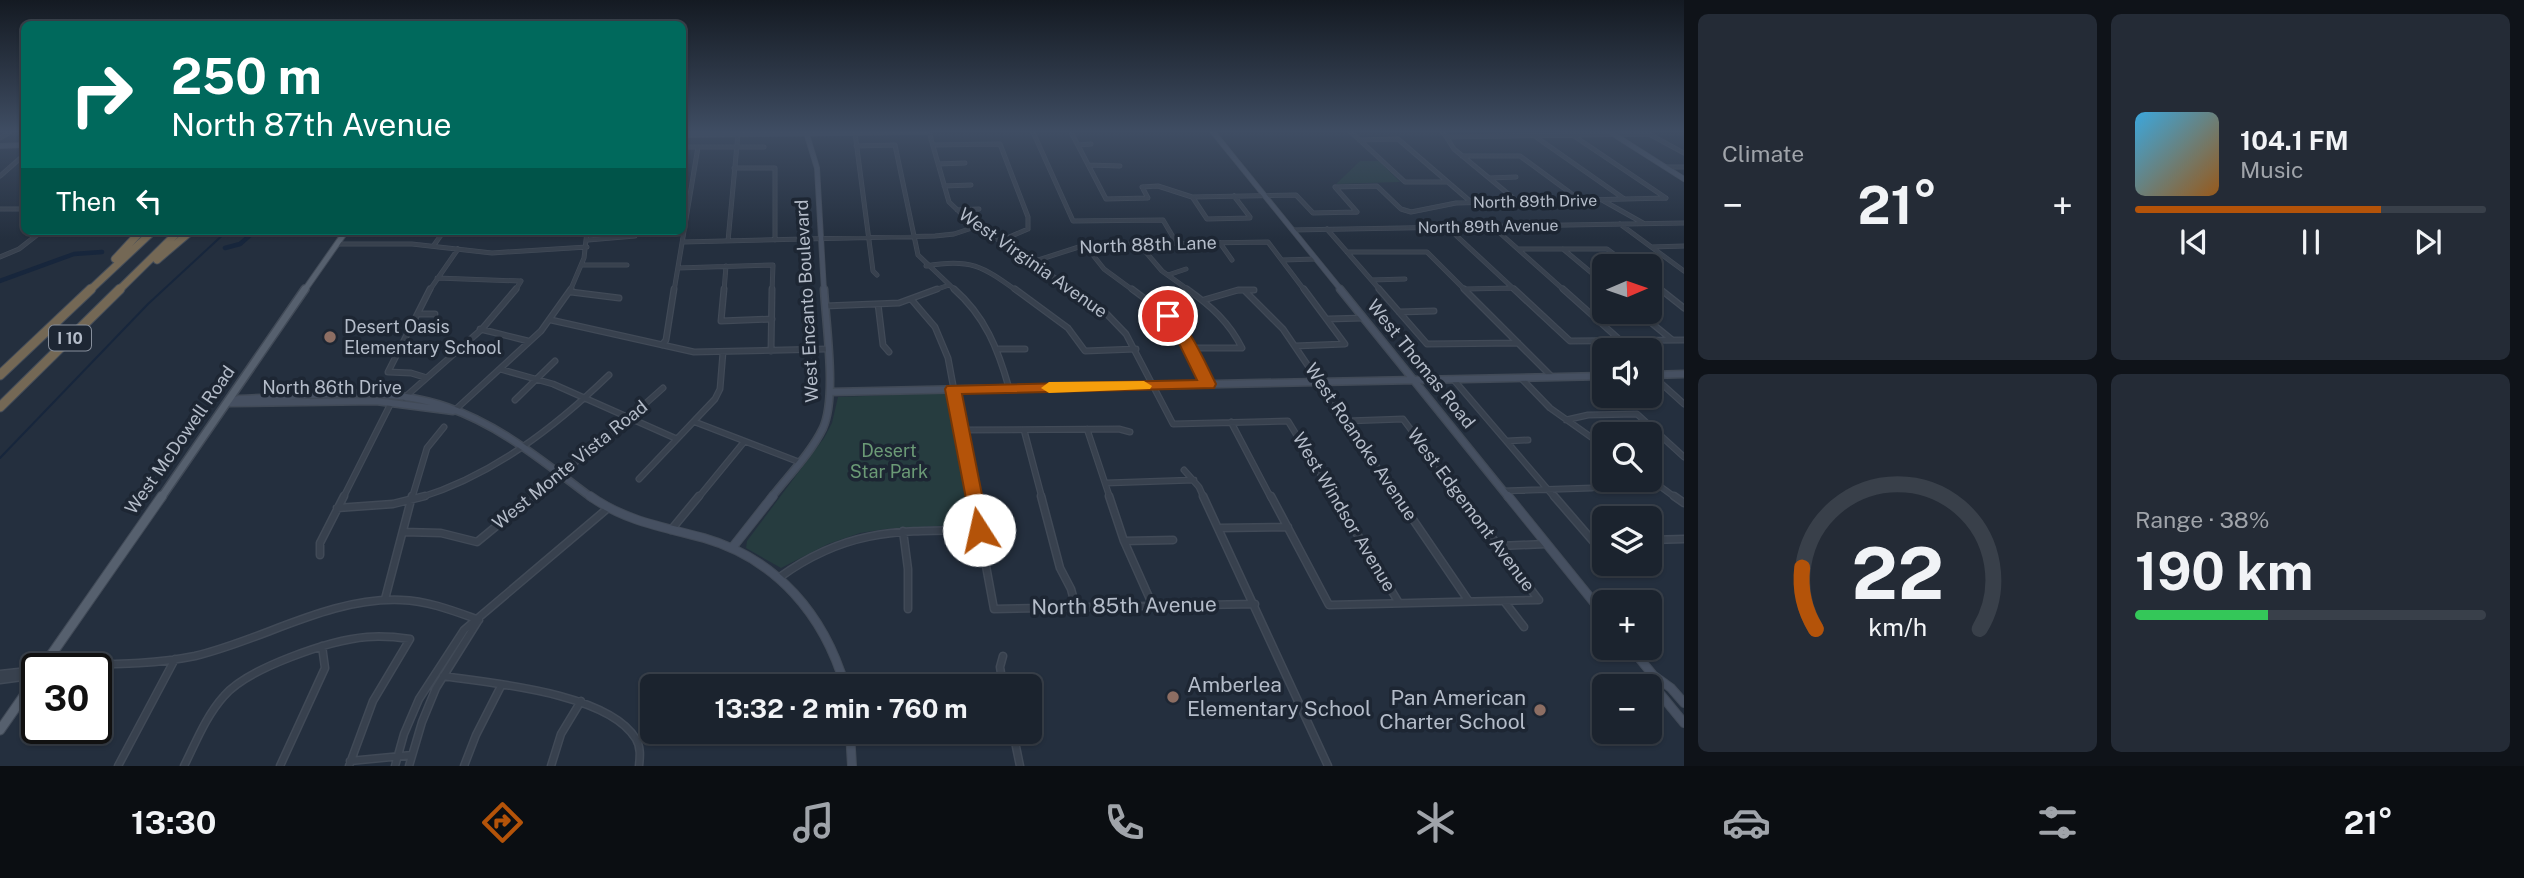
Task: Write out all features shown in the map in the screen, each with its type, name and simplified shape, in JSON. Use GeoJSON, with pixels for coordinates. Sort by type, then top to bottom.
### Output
{"type":"FeatureCollection","features":[{"type":"Feature","properties":{"kind":"highway"},"geometry":{"type":"LineString","coordinates":[[56,322],[137,235]]}},
{"type":"Feature","properties":{"kind":"highway","name":"I 10"},"geometry":{"type":"LineString","coordinates":[[0,375],[149,235]]}},
{"type":"Feature","properties":{"kind":"highway","name":"I 10"},"geometry":{"type":"LineString","coordinates":[[0,407],[175,235]]}},
{"type":"Feature","properties":{"kind":"highway"},"geometry":{"type":"LineString","coordinates":[[141,270],[158,260],[186,235]]}},
{"type":"Feature","properties":{"kind":"main road","name":"West McDowell Road"},"geometry":{"type":"LineString","coordinates":[[53,653],[343,235]]}},
{"type":"Feature","properties":{"kind":"main road"},"geometry":{"type":"LineString","coordinates":[[0,730],[21,699]]}},
{"type":"Feature","properties":{"kind":"street"},"geometry":{"type":"LineString","coordinates":[[686,203],[694,168]]}},
{"type":"Feature","properties":{"kind":"street"},"geometry":{"type":"LineString","coordinates":[[728,241],[734,169],[760,168]]}},
{"type":"Feature","properties":{"kind":"street"},"geometry":{"type":"LineString","coordinates":[[775,168],[775,240]]}},
{"type":"Feature","properties":{"kind":"street","name":"West Encanto Boulevard"},"geometry":{"type":"LineString","coordinates":[[732,548],[823,428],[831,392],[816,168]]}},
{"type":"Feature","properties":{"kind":"street"},"geometry":{"type":"LineString","coordinates":[[859,168],[873,271],[877,275]]}},
{"type":"Feature","properties":{"kind":"street"},"geometry":{"type":"LineString","coordinates":[[900,168],[918,255],[926,266],[981,316],[998,349],[1009,388]]}},
{"type":"Feature","properties":{"kind":"street","name":"West Virginia Avenue"},"geometry":{"type":"LineString","coordinates":[[940,168],[949,202],[956,210],[1108,314],[1121,326],[1136,349],[1173,424],[1231,422]]}},
{"type":"Feature","properties":{"kind":"street"},"geometry":{"type":"LineString","coordinates":[[1000,241],[1030,230],[1028,217],[1009,168]]}},
{"type":"Feature","properties":{"kind":"street"},"geometry":{"type":"LineString","coordinates":[[1049,168],[1073,221],[1163,220],[1176,242]]}},
{"type":"Feature","properties":{"kind":"street"},"geometry":{"type":"LineString","coordinates":[[1089,168],[1106,199],[1148,198],[1142,187],[1158,186],[1192,197],[1264,195]]}},
{"type":"Feature","properties":{"kind":"street","name":"West Thomas Road"},"geometry":{"type":"LineString","coordinates":[[1242,168],[1592,600]]}},
{"type":"Feature","properties":{"kind":"street"},"geometry":{"type":"LineString","coordinates":[[1390,168],[1405,182],[1448,182]]}},
{"type":"Feature","properties":{"kind":"street"},"geometry":{"type":"LineString","coordinates":[[1431,168],[1475,209]]}},
{"type":"Feature","properties":{"kind":"street"},"geometry":{"type":"LineString","coordinates":[[1476,168],[1518,202]]}},
{"type":"Feature","properties":{"kind":"street"},"geometry":{"type":"LineString","coordinates":[[1536,168],[1580,200]]}},
{"type":"Feature","properties":{"kind":"street"},"geometry":{"type":"LineString","coordinates":[[1580,168],[1625,200]]}},
{"type":"Feature","properties":{"kind":"street","name":"North 89th Drive"},"geometry":{"type":"LineString","coordinates":[[1264,195],[1296,195],[1313,213],[1357,212],[1335,187],[1377,186],[1405,211],[1421,211],[1452,203],[1666,198],[1621,168]]}},
{"type":"Feature","properties":{"kind":"street"},"geometry":{"type":"LineString","coordinates":[[1666,168],[1684,179]]}},
{"type":"Feature","properties":{"kind":"street"},"geometry":{"type":"LineString","coordinates":[[1489,178],[1516,177]]}},
{"type":"Feature","properties":{"kind":"street"},"geometry":{"type":"LineString","coordinates":[[944,186],[971,185]]}},
{"type":"Feature","properties":{"kind":"street"},"geometry":{"type":"LineString","coordinates":[[1192,197],[1207,219],[1250,218],[1234,196]]}},
{"type":"Feature","properties":{"kind":"street"},"geometry":{"type":"LineString","coordinates":[[1601,200],[1644,223]]}},
{"type":"Feature","properties":{"kind":"street"},"geometry":{"type":"LineString","coordinates":[[0,209],[21,209]]}},
{"type":"Feature","properties":{"kind":"street"},"geometry":{"type":"LineString","coordinates":[[956,210],[979,209]]}},
{"type":"Feature","properties":{"kind":"street","name":"North 89th Avenue"},"geometry":{"type":"LineString","coordinates":[[1292,230],[1684,223]]}},
{"type":"Feature","properties":{"kind":"street"},"geometry":{"type":"LineString","coordinates":[[1620,224],[1684,271]]}},
{"type":"Feature","properties":{"kind":"street"},"geometry":{"type":"LineString","coordinates":[[683,242],[914,237],[948,235],[978,226]]}},
{"type":"Feature","properties":{"kind":"street"},"geometry":{"type":"LineString","coordinates":[[1492,226],[1618,338]]}},
{"type":"Feature","properties":{"kind":"street"},"geometry":{"type":"LineString","coordinates":[[1447,227],[1570,341],[1592,341]]}},
{"type":"Feature","properties":{"kind":"street"},"geometry":{"type":"LineString","coordinates":[[1327,229],[1427,344],[1518,343]]}},
{"type":"Feature","properties":{"kind":"street"},"geometry":{"type":"LineString","coordinates":[[0,257],[19,249],[37,235]]}},
{"type":"Feature","properties":{"kind":"street"},"geometry":{"type":"LineString","coordinates":[[434,246],[441,235]]}},
{"type":"Feature","properties":{"kind":"street"},"geometry":{"type":"LineString","coordinates":[[455,411],[551,320],[571,292],[583,265],[587,235]]}},
{"type":"Feature","properties":{"kind":"street"},"geometry":{"type":"LineString","coordinates":[[662,345],[666,340],[683,235]]}},
{"type":"Feature","properties":{"kind":"street"},"geometry":{"type":"LineString","coordinates":[[588,240],[635,236]]}},
{"type":"Feature","properties":{"kind":"street","name":"North 88th Lane"},"geometry":{"type":"LineString","coordinates":[[1032,262],[1085,245],[1176,242],[1268,242],[1282,260]]}},
{"type":"Feature","properties":{"kind":"street"},"geometry":{"type":"LineString","coordinates":[[1219,242],[1232,260]]}},
{"type":"Feature","properties":{"kind":"street"},"geometry":{"type":"LineString","coordinates":[[1138,243],[1151,263],[1204,300],[1227,323],[1242,348],[1189,348]]}},
{"type":"Feature","properties":{"kind":"street"},"geometry":{"type":"LineString","coordinates":[[337,244],[434,246],[507,253],[587,247]]}},
{"type":"Feature","properties":{"kind":"street"},"geometry":{"type":"LineString","coordinates":[[1085,245],[1104,269],[1168,316],[1208,384]]}},
{"type":"Feature","properties":{"kind":"street"},"geometry":{"type":"LineString","coordinates":[[1651,247],[1684,246]]}},
{"type":"Feature","properties":{"kind":"street"},"geometry":{"type":"LineString","coordinates":[[424,377],[411,373],[388,372],[449,257],[459,248]]}},
{"type":"Feature","properties":{"kind":"street"},"geometry":{"type":"LineString","coordinates":[[1518,249],[1607,249],[1614,254]]}},
{"type":"Feature","properties":{"kind":"street"},"geometry":{"type":"LineString","coordinates":[[1563,249],[1592,273]]}},
{"type":"Feature","properties":{"kind":"street"},"geometry":{"type":"LineString","coordinates":[[1347,253],[1427,252],[1553,377]]}},
{"type":"Feature","properties":{"kind":"street"},"geometry":{"type":"LineString","coordinates":[[1282,260],[1316,259]]}},
{"type":"Feature","properties":{"kind":"street"},"geometry":{"type":"LineString","coordinates":[[926,266],[967,260],[987,269],[1068,328],[1085,351],[1136,349]]}},
{"type":"Feature","properties":{"kind":"street"},"geometry":{"type":"LineString","coordinates":[[1282,260],[1345,344],[1295,346]]}},
{"type":"Feature","properties":{"kind":"street"},"geometry":{"type":"LineString","coordinates":[[583,265],[627,265]]}},
{"type":"Feature","properties":{"kind":"street"},"geometry":{"type":"LineString","coordinates":[[678,268],[774,265],[771,351]]}},
{"type":"Feature","properties":{"kind":"street"},"geometry":{"type":"LineString","coordinates":[[726,266],[721,320],[772,319]]}},
{"type":"Feature","properties":{"kind":"street"},"geometry":{"type":"LineString","coordinates":[[1167,275],[1186,269]]}},
{"type":"Feature","properties":{"kind":"street"},"geometry":{"type":"LineString","coordinates":[[404,398],[505,305],[521,281],[477,282],[437,278]]}},
{"type":"Feature","properties":{"kind":"street"},"geometry":{"type":"LineString","coordinates":[[1371,280],[1405,279]]}},
{"type":"Feature","properties":{"kind":"street"},"geometry":{"type":"LineString","coordinates":[[825,306],[878,304],[911,299],[949,285]]}},
{"type":"Feature","properties":{"kind":"street"},"geometry":{"type":"LineString","coordinates":[[1465,289],[1513,288]]}},
{"type":"Feature","properties":{"kind":"street"},"geometry":{"type":"LineString","coordinates":[[1204,300],[1254,290]]}},
{"type":"Feature","properties":{"kind":"street","name":"West Roanoke Avenue"},"geometry":{"type":"LineString","coordinates":[[1245,291],[1271,314],[1295,346],[1469,601]]}},
{"type":"Feature","properties":{"kind":"street"},"geometry":{"type":"LineString","coordinates":[[1662,291],[1684,308]]}},
{"type":"Feature","properties":{"kind":"street"},"geometry":{"type":"LineString","coordinates":[[571,292],[617,296],[619,299]]}},
{"type":"Feature","properties":{"kind":"street"},"geometry":{"type":"LineString","coordinates":[[780,577],[840,542],[903,531],[979,530],[948,358],[935,327],[911,299]]}},
{"type":"Feature","properties":{"kind":"street"},"geometry":{"type":"LineString","coordinates":[[878,304],[883,345],[888,352]]}},
{"type":"Feature","properties":{"kind":"street"},"geometry":{"type":"LineString","coordinates":[[1398,312],[1434,311]]}},
{"type":"Feature","properties":{"kind":"street"},"geometry":{"type":"LineString","coordinates":[[419,314],[435,314]]}},
{"type":"Feature","properties":{"kind":"street"},"geometry":{"type":"LineString","coordinates":[[1327,319],[1364,318]]}},
{"type":"Feature","properties":{"kind":"street"},"geometry":{"type":"LineString","coordinates":[[551,320],[694,352],[827,349]]}},
{"type":"Feature","properties":{"kind":"street"},"geometry":{"type":"LineString","coordinates":[[1653,324],[1672,340]]}},
{"type":"Feature","properties":{"kind":"street"},"geometry":{"type":"LineString","coordinates":[[480,329],[529,342]]}},
{"type":"Feature","properties":{"kind":"street"},"geometry":{"type":"LineString","coordinates":[[1662,340],[1684,340]]}},
{"type":"Feature","properties":{"kind":"street"},"geometry":{"type":"LineString","coordinates":[[998,349],[1025,349]]}},
{"type":"Feature","properties":{"kind":"street"},"geometry":{"type":"LineString","coordinates":[[639,479],[715,399],[723,352]]}},
{"type":"Feature","properties":{"kind":"street"},"geometry":{"type":"LineString","coordinates":[[514,400],[555,362]]}},
{"type":"Feature","properties":{"kind":"street"},"geometry":{"type":"LineString","coordinates":[[500,369],[536,380],[630,417],[677,439]]}},
{"type":"Feature","properties":{"kind":"street"},"geometry":{"type":"LineString","coordinates":[[1662,375],[1684,374]]}},
{"type":"Feature","properties":{"kind":"street"},"geometry":{"type":"LineString","coordinates":[[337,509],[412,500],[477,477],[523,446],[609,375]]}},
{"type":"Feature","properties":{"kind":"street"},"geometry":{"type":"LineString","coordinates":[[831,392],[1592,376]]}},
{"type":"Feature","properties":{"kind":"street"},"geometry":{"type":"LineString","coordinates":[[1521,378],[1550,408],[1592,438]]}},
{"type":"Feature","properties":{"kind":"street"},"geometry":{"type":"LineString","coordinates":[[1453,379],[1592,541]]}},
{"type":"Feature","properties":{"kind":"street"},"geometry":{"type":"LineString","coordinates":[[1662,385],[1684,404]]}},
{"type":"Feature","properties":{"kind":"street","name":"West Monte Vista Road"},"geometry":{"type":"LineString","coordinates":[[404,532],[433,531],[462,536],[477,542],[512,510],[601,445],[663,388]]}},
{"type":"Feature","properties":{"kind":"street","name":"North 86th Drive"},"geometry":{"type":"LineString","coordinates":[[371,398],[455,411]]}},
{"type":"Feature","properties":{"kind":"street","name":"North 86th Drive"},"geometry":{"type":"LineString","coordinates":[[228,402],[234,405],[404,398],[446,406],[498,429],[608,508],[637,522],[732,548]]}},
{"type":"Feature","properties":{"kind":"street"},"geometry":{"type":"LineString","coordinates":[[320,555],[320,543],[392,402]]}},
{"type":"Feature","properties":{"kind":"street"},"geometry":{"type":"LineString","coordinates":[[1566,420],[1588,415],[1637,414],[1684,457]]}},
{"type":"Feature","properties":{"kind":"street","name":"West Edgemont Avenue"},"geometry":{"type":"LineString","coordinates":[[1346,421],[1403,419],[1539,600],[1504,600]]}},
{"type":"Feature","properties":{"kind":"street","name":"West Windsor Avenue"},"geometry":{"type":"LineString","coordinates":[[1231,422],[1288,421],[1399,603]]}},
{"type":"Feature","properties":{"kind":"street"},"geometry":{"type":"LineString","coordinates":[[695,422],[799,462]]}},
{"type":"Feature","properties":{"kind":"street"},"geometry":{"type":"LineString","coordinates":[[1231,422],[1329,605],[1504,600]]}},
{"type":"Feature","properties":{"kind":"street"},"geometry":{"type":"LineString","coordinates":[[385,599],[412,500],[415,479],[435,434],[444,427]]}},
{"type":"Feature","properties":{"kind":"street"},"geometry":{"type":"LineString","coordinates":[[1087,429],[1124,541],[1153,606]]}},
{"type":"Feature","properties":{"kind":"street"},"geometry":{"type":"LineString","coordinates":[[961,430],[1119,429],[1130,432]]}},
{"type":"Feature","properties":{"kind":"street"},"geometry":{"type":"LineString","coordinates":[[1024,430],[1060,568],[1071,589],[1076,608]]}},
{"type":"Feature","properties":{"kind":"street"},"geometry":{"type":"LineString","coordinates":[[1506,441],[1528,440]]}},
{"type":"Feature","properties":{"kind":"street"},"geometry":{"type":"LineString","coordinates":[[671,531],[685,510],[744,442]]}},
{"type":"Feature","properties":{"kind":"street"},"geometry":{"type":"LineString","coordinates":[[1184,470],[1195,480],[1219,528],[1328,766]]}},
{"type":"Feature","properties":{"kind":"street"},"geometry":{"type":"LineString","coordinates":[[1105,483],[1195,480]]}},
{"type":"Feature","properties":{"kind":"street"},"geometry":{"type":"LineString","coordinates":[[1662,487],[1684,503]]}},
{"type":"Feature","properties":{"kind":"street"},"geometry":{"type":"LineString","coordinates":[[1503,491],[1592,488]]}},
{"type":"Feature","properties":{"kind":"street"},"geometry":{"type":"LineString","coordinates":[[395,766],[412,714],[426,685],[464,630],[608,508]]}},
{"type":"Feature","properties":{"kind":"street"},"geometry":{"type":"LineString","coordinates":[[1219,528],[1287,527]]}},
{"type":"Feature","properties":{"kind":"street","name":"North 85th Avenue"},"geometry":{"type":"LineString","coordinates":[[979,530],[994,609],[1255,604]]}},
{"type":"Feature","properties":{"kind":"street"},"geometry":{"type":"LineString","coordinates":[[903,531],[908,569],[908,609]]}},
{"type":"Feature","properties":{"kind":"street"},"geometry":{"type":"LineString","coordinates":[[1662,540],[1684,539]]}},
{"type":"Feature","properties":{"kind":"street"},"geometry":{"type":"LineString","coordinates":[[1124,541],[1173,540]]}},
{"type":"Feature","properties":{"kind":"street"},"geometry":{"type":"LineString","coordinates":[[1498,546],[1547,544]]}},
{"type":"Feature","properties":{"kind":"street"},"geometry":{"type":"LineString","coordinates":[[732,548],[780,577],[807,604],[837,657],[842,674]]}},
{"type":"Feature","properties":{"kind":"street"},"geometry":{"type":"LineString","coordinates":[[112,663],[175,659],[247,642],[321,612],[385,599],[436,603],[478,620]]}},
{"type":"Feature","properties":{"kind":"street","name":"West Edgemont Avenue"},"geometry":{"type":"LineString","coordinates":[[1504,600],[1524,627]]}},
{"type":"Feature","properties":{"kind":"street"},"geometry":{"type":"LineString","coordinates":[[409,766],[428,705],[478,620]]}},
{"type":"Feature","properties":{"kind":"street"},"geometry":{"type":"LineString","coordinates":[[184,766],[230,686],[322,646],[359,637],[396,636],[410,639],[373,701],[349,763],[412,755]]}},
{"type":"Feature","properties":{"kind":"street"},"geometry":{"type":"LineString","coordinates":[[280,766],[325,667],[322,646]]}},
{"type":"Feature","properties":{"kind":"street"},"geometry":{"type":"LineString","coordinates":[[1001,674],[1003,656]]}},
{"type":"Feature","properties":{"kind":"street"},"geometry":{"type":"LineString","coordinates":[[118,766],[175,659]]}},
{"type":"Feature","properties":{"kind":"street"},"geometry":{"type":"LineString","coordinates":[[1641,660],[1652,674]]}},
{"type":"Feature","properties":{"kind":"street"},"geometry":{"type":"LineString","coordinates":[[0,674],[21,672]]}},
{"type":"Feature","properties":{"kind":"street"},"geometry":{"type":"LineString","coordinates":[[443,676],[581,701],[617,720],[637,740],[639,766]]}},
{"type":"Feature","properties":{"kind":"street"},"geometry":{"type":"LineString","coordinates":[[0,680],[21,679]]}},
{"type":"Feature","properties":{"kind":"street"},"geometry":{"type":"LineString","coordinates":[[1662,682],[1684,704]]}},
{"type":"Feature","properties":{"kind":"street"},"geometry":{"type":"LineString","coordinates":[[464,766],[476,735],[501,686]]}},
{"type":"Feature","properties":{"kind":"street"},"geometry":{"type":"LineString","coordinates":[[1662,696],[1684,723]]}},
{"type":"Feature","properties":{"kind":"street"},"geometry":{"type":"LineString","coordinates":[[551,766],[565,725],[581,701]]}},
{"type":"Feature","properties":{"kind":"street"},"geometry":{"type":"LineString","coordinates":[[851,744],[852,766]]}},
{"type":"Feature","properties":{"kind":"street"},"geometry":{"type":"LineString","coordinates":[[1015,744],[1020,766]]}},
{"type":"Feature","properties":{"kind":"green space"},"geometry":{"type":"Polygon","coordinates":[[[1353,168],[1386,168],[1400,182],[1336,184],[1353,168]]]}},
{"type":"Feature","properties":{"kind":"green space","name":"Desert Star Park"},"geometry":{"type":"Polygon","coordinates":[[[949,395],[972,524],[860,533],[828,544],[781,568],[746,548],[747,541],[824,438],[832,423],[838,397],[949,395]]]}},
{"type":"Feature","properties":{"kind":"waterway"},"geometry":{"type":"LineString","coordinates":[[0,458],[148,304],[223,235]]}},
{"type":"Feature","properties":{"kind":"waterway"},"geometry":{"type":"LineString","coordinates":[[225,248],[240,244],[250,235]]}},
{"type":"Feature","properties":{"kind":"waterway"},"geometry":{"type":"LineString","coordinates":[[0,281],[74,254],[102,252]]}},
{"type":"Feature","properties":{"kind":"slow traffic"},"geometry":{"type":"LineString","coordinates":[[1049,388],[1144,386]]}},
{"type":"Feature","properties":{"kind":"place","name":"Desert Oasis Elementary School"},"geometry":{"type":"Point","coordinates":[330,337]}},
{"type":"Feature","properties":{"kind":"place","name":"Amberlea Elementary School"},"geometry":{"type":"Point","coordinates":[1173,697]}},
{"type":"Feature","properties":{"kind":"place","name":"Pan American Charter School"},"geometry":{"type":"Point","coordinates":[1540,710]}},
{"type":"Feature","properties":{"kind":"route"},"geometry":{"type":"LineString","coordinates":[[979,530],[953,389],[1208,384],[1180,330],[1168,316]]}}]}
